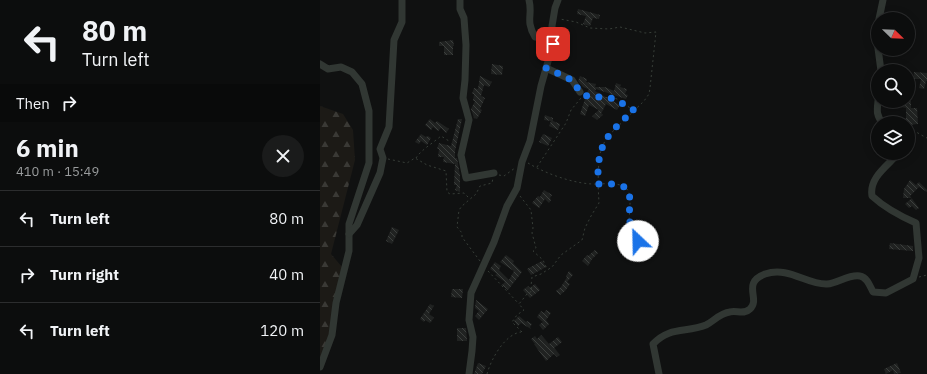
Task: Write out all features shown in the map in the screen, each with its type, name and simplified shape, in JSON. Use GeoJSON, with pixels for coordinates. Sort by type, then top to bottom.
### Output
{"type":"FeatureCollection","features":[{"type":"Feature","properties":{"kind":"street"},"geometry":{"type":"LineString","coordinates":[[349,234],[358,225],[380,173],[383,158],[380,149],[389,127],[394,40],[402,22],[402,0]]}},
{"type":"Feature","properties":{"kind":"street"},"geometry":{"type":"LineString","coordinates":[[460,0],[460,9],[464,18],[466,45],[463,98],[469,120],[461,155],[463,167],[466,178],[494,173]]}},
{"type":"Feature","properties":{"kind":"street"},"geometry":{"type":"LineString","coordinates":[[529,0],[528,19],[530,30],[535,37],[546,38],[553,44]]}},
{"type":"Feature","properties":{"kind":"street"},"geometry":{"type":"LineString","coordinates":[[469,374],[473,337],[469,320],[469,302],[471,293],[482,265],[494,242],[507,206],[517,188],[522,162],[530,141],[546,68],[553,44],[552,26],[558,0]]}},
{"type":"Feature","properties":{"kind":"street"},"geometry":{"type":"LineString","coordinates":[[881,12],[884,0]]}},
{"type":"Feature","properties":{"kind":"street"},"geometry":{"type":"LineString","coordinates":[[320,64],[328,69],[342,68],[352,72],[362,84],[369,111],[369,162],[349,224],[349,251],[336,303],[332,335],[320,367]]}},
{"type":"Feature","properties":{"kind":"street"},"geometry":{"type":"LineString","coordinates":[[546,68],[572,80],[580,92]]}},
{"type":"Feature","properties":{"kind":"street"},"geometry":{"type":"LineString","coordinates":[[659,374],[653,344],[660,337],[671,332],[705,325],[731,311],[741,313],[750,310],[753,304],[752,285],[754,280],[764,274],[782,272],[818,283],[827,284],[860,276],[866,279],[873,292],[886,293],[913,279],[919,258],[916,223],[884,207],[872,196],[871,190],[874,179],[892,160]]}},
{"type":"Feature","properties":{"kind":"path"},"geometry":{"type":"LineString","coordinates":[[519,304],[527,294],[532,291],[532,276],[541,274],[552,267],[561,255],[582,240],[585,228],[599,203],[599,156],[606,138],[644,101],[649,94],[656,32],[645,33],[620,27],[609,29],[590,28],[576,22],[560,19],[552,26]]}},
{"type":"Feature","properties":{"kind":"path"},"geometry":{"type":"LineString","coordinates":[[580,92],[589,97],[606,97],[618,100],[628,108],[634,110]]}},
{"type":"Feature","properties":{"kind":"path"},"geometry":{"type":"LineString","coordinates":[[536,168],[566,123],[571,110],[581,98],[580,92]]}},
{"type":"Feature","properties":{"kind":"path"},"geometry":{"type":"LineString","coordinates":[[915,132],[927,138]]}},
{"type":"Feature","properties":{"kind":"path"},"geometry":{"type":"LineString","coordinates":[[383,158],[407,163],[415,158],[419,152],[428,148],[441,136],[449,141]]}},
{"type":"Feature","properties":{"kind":"path"},"geometry":{"type":"LineString","coordinates":[[415,158],[427,165],[446,171],[447,192],[450,194],[464,193],[470,199]]}},
{"type":"Feature","properties":{"kind":"path"},"geometry":{"type":"LineString","coordinates":[[598,184],[619,184],[627,189],[630,196],[629,221],[634,227],[638,241]]}},
{"type":"Feature","properties":{"kind":"path"},"geometry":{"type":"LineString","coordinates":[[517,188],[521,199],[531,210],[534,228],[532,233],[536,248],[533,251],[543,260],[548,269]]}},
{"type":"Feature","properties":{"kind":"path"},"geometry":{"type":"LineString","coordinates":[[482,265],[524,310],[512,322],[522,332],[512,334],[505,341],[489,366],[487,374]]}},
{"type":"Feature","properties":{"kind":"green space"},"geometry":{"type":"Polygon","coordinates":[[[320,106],[343,114],[353,130],[355,160],[331,254],[342,267],[329,336],[320,358],[320,106]]]}},
{"type":"Feature","properties":{"kind":"building"},"geometry":{"type":"Polygon","coordinates":[[[578,9],[600,15],[599,19],[593,18],[590,26],[583,24],[586,16],[577,14],[578,9]]]}},
{"type":"Feature","properties":{"kind":"building"},"geometry":{"type":"Polygon","coordinates":[[[453,40],[453,55],[444,55],[444,46],[439,46],[439,42],[453,40]]]}},
{"type":"Feature","properties":{"kind":"building"},"geometry":{"type":"Polygon","coordinates":[[[492,64],[503,66],[502,75],[491,74],[492,64]]]}},
{"type":"Feature","properties":{"kind":"building"},"geometry":{"type":"Polygon","coordinates":[[[915,72],[927,73],[927,81],[924,89],[919,88],[921,79],[915,79],[915,72]]]}},
{"type":"Feature","properties":{"kind":"building"},"geometry":{"type":"Polygon","coordinates":[[[480,76],[492,82],[489,87],[484,85],[481,96],[485,98],[480,109],[482,110],[477,119],[474,118],[471,109],[475,101],[473,101],[474,94],[472,94],[474,88],[478,89],[480,76]]]}},
{"type":"Feature","properties":{"kind":"building"},"geometry":{"type":"Polygon","coordinates":[[[580,76],[587,79],[586,82],[596,84],[595,87],[605,87],[614,91],[616,83],[621,85],[620,87],[627,89],[625,94],[628,95],[626,99],[596,89],[595,91],[620,105],[617,110],[606,104],[601,114],[603,115],[597,120],[592,116],[599,110],[589,105],[585,116],[580,114],[589,87],[588,89],[583,87],[578,81],[580,76]]]}},
{"type":"Feature","properties":{"kind":"building"},"geometry":{"type":"Polygon","coordinates":[[[906,108],[917,108],[918,124],[915,124],[915,116],[906,116],[906,108]]]}},
{"type":"Feature","properties":{"kind":"building"},"geometry":{"type":"Polygon","coordinates":[[[545,115],[553,118],[553,121],[560,124],[558,130],[549,126],[551,121],[544,120],[545,115]]]}},
{"type":"Feature","properties":{"kind":"building"},"geometry":{"type":"Polygon","coordinates":[[[430,119],[435,123],[437,121],[449,129],[446,133],[441,128],[438,131],[433,127],[431,130],[425,125],[430,119]]]}},
{"type":"Feature","properties":{"kind":"building"},"geometry":{"type":"Polygon","coordinates":[[[458,119],[462,119],[455,151],[455,158],[457,158],[460,175],[460,192],[455,190],[457,185],[454,185],[455,164],[443,162],[444,157],[438,157],[439,149],[437,149],[439,143],[451,146],[458,119]]]}},
{"type":"Feature","properties":{"kind":"building"},"geometry":{"type":"Polygon","coordinates":[[[421,134],[431,138],[427,145],[421,141],[419,144],[415,142],[421,134]]]}},
{"type":"Feature","properties":{"kind":"building"},"geometry":{"type":"Polygon","coordinates":[[[543,134],[552,138],[548,146],[539,142],[543,134]]]}},
{"type":"Feature","properties":{"kind":"building"},"geometry":{"type":"Polygon","coordinates":[[[910,180],[916,185],[919,182],[927,190],[927,192],[919,187],[910,196],[912,198],[903,198],[904,189],[910,180]]]}},
{"type":"Feature","properties":{"kind":"building"},"geometry":{"type":"Polygon","coordinates":[[[544,190],[552,195],[550,198],[551,200],[549,203],[545,199],[539,208],[532,203],[538,196],[540,197],[544,190]]]}},
{"type":"Feature","properties":{"kind":"building"},"geometry":{"type":"Polygon","coordinates":[[[912,198],[919,208],[916,210],[912,206],[909,208],[905,204],[912,198]]]}},
{"type":"Feature","properties":{"kind":"building"},"geometry":{"type":"Polygon","coordinates":[[[392,227],[399,230],[392,244],[386,241],[392,227]]]}},
{"type":"Feature","properties":{"kind":"building"},"geometry":{"type":"Polygon","coordinates":[[[890,243],[913,246],[913,251],[889,249],[890,243]]]}},
{"type":"Feature","properties":{"kind":"building"},"geometry":{"type":"Polygon","coordinates":[[[595,250],[598,253],[588,266],[582,261],[587,255],[588,256],[595,250]]]}},
{"type":"Feature","properties":{"kind":"building"},"geometry":{"type":"Polygon","coordinates":[[[506,255],[514,261],[513,263],[522,272],[508,290],[502,285],[505,282],[495,275],[497,274],[490,269],[495,262],[501,266],[499,270],[509,280],[514,271],[500,262],[506,255]]]}},
{"type":"Feature","properties":{"kind":"building"},"geometry":{"type":"Polygon","coordinates":[[[542,261],[546,267],[531,275],[527,269],[542,261]]]}},
{"type":"Feature","properties":{"kind":"building"},"geometry":{"type":"Polygon","coordinates":[[[569,271],[573,275],[567,282],[570,284],[560,295],[556,291],[561,287],[569,271]]]}},
{"type":"Feature","properties":{"kind":"building"},"geometry":{"type":"Polygon","coordinates":[[[535,284],[540,290],[530,298],[523,290],[528,286],[530,288],[535,284]]]}},
{"type":"Feature","properties":{"kind":"building"},"geometry":{"type":"Polygon","coordinates":[[[452,289],[463,289],[462,298],[451,297],[452,289]]]}},
{"type":"Feature","properties":{"kind":"building"},"geometry":{"type":"Polygon","coordinates":[[[476,300],[488,309],[479,320],[475,316],[479,311],[475,308],[476,300]]]}},
{"type":"Feature","properties":{"kind":"building"},"geometry":{"type":"Polygon","coordinates":[[[430,304],[434,306],[429,314],[434,318],[430,323],[425,320],[424,322],[420,319],[430,304]]]}},
{"type":"Feature","properties":{"kind":"building"},"geometry":{"type":"Polygon","coordinates":[[[546,310],[551,313],[546,320],[549,324],[543,330],[539,325],[543,322],[537,317],[541,311],[544,313],[546,310]]]}},
{"type":"Feature","properties":{"kind":"building"},"geometry":{"type":"Polygon","coordinates":[[[519,316],[526,322],[527,321],[532,324],[530,327],[531,329],[521,323],[518,326],[514,321],[519,316]]]}},
{"type":"Feature","properties":{"kind":"building"},"geometry":{"type":"Polygon","coordinates":[[[457,328],[466,328],[467,341],[457,341],[457,328]]]}},
{"type":"Feature","properties":{"kind":"building"},"geometry":{"type":"Polygon","coordinates":[[[541,335],[549,344],[558,337],[562,342],[554,348],[560,355],[557,357],[554,354],[546,361],[531,339],[535,336],[537,339],[541,335]]]}},
{"type":"Feature","properties":{"kind":"building"},"geometry":{"type":"Polygon","coordinates":[[[478,363],[486,366],[482,374],[474,374],[478,363]]]}},
{"type":"Feature","properties":{"kind":"building"},"geometry":{"type":"Polygon","coordinates":[[[897,363],[901,373],[894,374],[893,370],[886,374],[884,369],[897,363]]]}},
{"type":"Feature","properties":{"kind":"route"},"geometry":{"type":"LineString","coordinates":[[553,44],[546,68],[572,80],[580,92],[589,97],[606,97],[618,100],[625,104],[628,108],[634,110],[606,138],[599,156],[598,184],[619,184],[627,189],[630,196],[629,221],[634,227],[638,241]]}}]}
